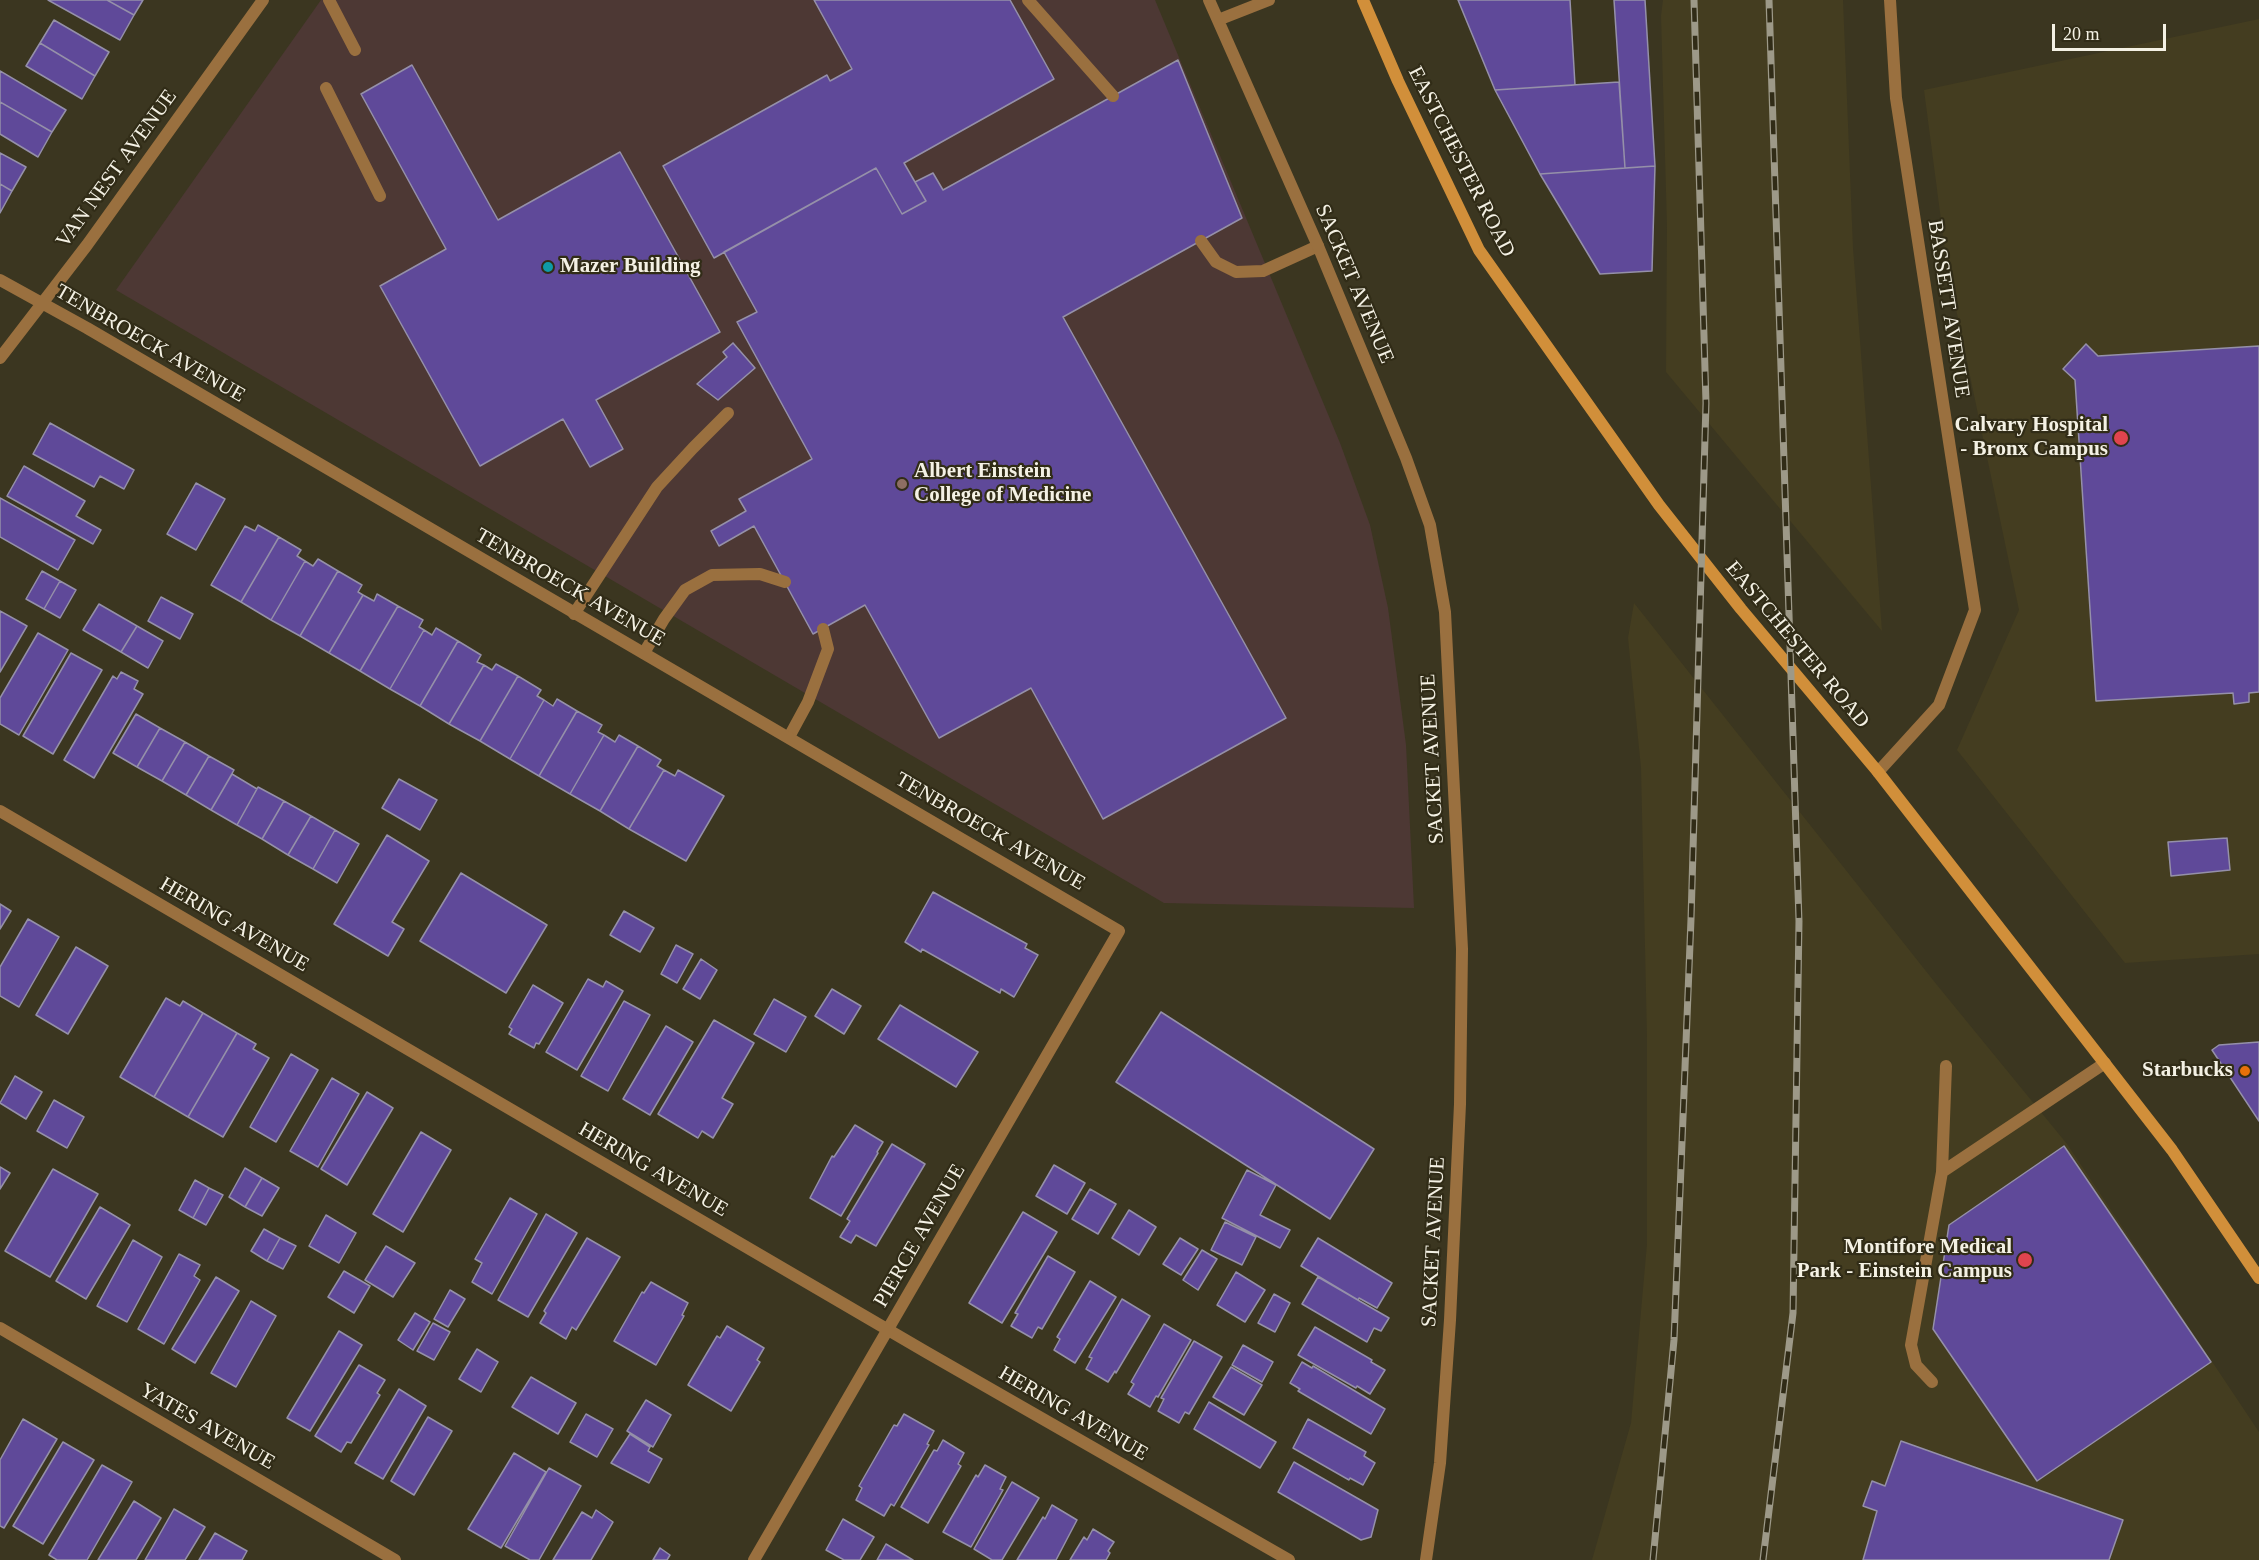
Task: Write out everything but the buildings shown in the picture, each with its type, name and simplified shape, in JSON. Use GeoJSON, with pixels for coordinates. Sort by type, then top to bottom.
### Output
{"type":"FeatureCollection","features":[{"type":"Feature","properties":{"kind":"main road","name":"EASTCHESTER ROAD"},"geometry":{"type":"LineString","coordinates":[[1363,0],[1398,81],[1479,250],[1659,505],[1749,618],[1878,772],[2105,1063],[2172,1150],[2259,1278]]}},
{"type":"Feature","properties":{"kind":"street","name":"VAN NEST AVENUE"},"geometry":{"type":"LineString","coordinates":[[0,358],[87,245],[263,0]]}},
{"type":"Feature","properties":{"kind":"street"},"geometry":{"type":"LineString","coordinates":[[329,0],[355,50]]}},
{"type":"Feature","properties":{"kind":"street"},"geometry":{"type":"LineString","coordinates":[[1028,0],[1113,96]]}},
{"type":"Feature","properties":{"kind":"street","name":"SACKET AVENUE"},"geometry":{"type":"LineString","coordinates":[[1209,0],[1318,246],[1407,458],[1430,525],[1445,612],[1462,949],[1460,1115],[1440,1463],[1426,1560]]}},
{"type":"Feature","properties":{"kind":"street"},"geometry":{"type":"LineString","coordinates":[[1218,20],[1269,0]]}},
{"type":"Feature","properties":{"kind":"street","name":"BASSETT AVENUE"},"geometry":{"type":"LineString","coordinates":[[1878,772],[1939,705],[1975,610],[1896,98],[1890,0]]}},
{"type":"Feature","properties":{"kind":"street"},"geometry":{"type":"LineString","coordinates":[[326,88],[380,196]]}},
{"type":"Feature","properties":{"kind":"street"},"geometry":{"type":"LineString","coordinates":[[1201,241],[1216,262],[1236,272],[1263,271],[1318,246]]}},
{"type":"Feature","properties":{"kind":"street","name":"TENBROECK AVENUE"},"geometry":{"type":"LineString","coordinates":[[0,280],[87,328],[1119,931]]}},
{"type":"Feature","properties":{"kind":"street"},"geometry":{"type":"LineString","coordinates":[[574,614],[657,487],[729,413]]}},
{"type":"Feature","properties":{"kind":"street"},"geometry":{"type":"LineString","coordinates":[[644,653],[685,590],[712,575],[760,574],[784,582]]}},
{"type":"Feature","properties":{"kind":"street"},"geometry":{"type":"LineString","coordinates":[[789,737],[808,702],[828,649],[823,629]]}},
{"type":"Feature","properties":{"kind":"street","name":"HERING AVENUE"},"geometry":{"type":"LineString","coordinates":[[0,811],[888,1330],[1289,1560]]}},
{"type":"Feature","properties":{"kind":"street","name":"PIERCE AVENUE"},"geometry":{"type":"LineString","coordinates":[[754,1560],[1119,931]]}},
{"type":"Feature","properties":{"kind":"street"},"geometry":{"type":"LineString","coordinates":[[1942,1172],[2105,1063]]}},
{"type":"Feature","properties":{"kind":"street"},"geometry":{"type":"LineString","coordinates":[[1932,1382],[1916,1365],[1911,1346],[1942,1172],[1946,1066]]}},
{"type":"Feature","properties":{"kind":"street","name":"YATES AVENUE"},"geometry":{"type":"LineString","coordinates":[[0,1328],[395,1560]]}},
{"type":"Feature","properties":{"kind":"shaded area","name":"Albert Einstein College of Medicine"},"geometry":{"type":"Polygon","coordinates":[[[321,0],[1155,0],[1340,443],[1370,525],[1388,608],[1406,745],[1414,908],[1164,903],[116,290],[321,0]]]}},
{"type":"Feature","properties":{"kind":"shaded area"},"geometry":{"type":"Polygon","coordinates":[[[1663,0],[1843,0],[1853,248],[1882,631],[1666,372],[1667,226],[1661,16],[1663,0]]]}},
{"type":"Feature","properties":{"kind":"shaded area","name":"Calvary Hospital - Bronx Campus"},"geometry":{"type":"Polygon","coordinates":[[[2259,19],[2259,954],[2125,963],[1957,750],[2019,610],[1947,266],[1924,90],[2259,19]]]}},
{"type":"Feature","properties":{"kind":"shaded area"},"geometry":{"type":"Polygon","coordinates":[[[1634,603],[1937,985],[2067,1144],[2259,1432],[2259,1560],[1592,1560],[1631,1423],[1647,1244],[1647,1037],[1641,768],[1628,638],[1634,603]]]}},
{"type":"Feature","properties":{"kind":"railway"},"geometry":{"type":"LineString","coordinates":[[1653,1560],[1674,1340],[1691,919],[1706,403],[1694,0]]}},
{"type":"Feature","properties":{"kind":"railway"},"geometry":{"type":"LineString","coordinates":[[1763,1560],[1793,1313],[1799,921],[1769,0]]}},
{"type":"Feature","properties":{"kind":"place","name":"Mazer Building"},"geometry":{"type":"Point","coordinates":[548,267]}},
{"type":"Feature","properties":{"kind":"place","name":"Calvary Hospital - Bronx Campus"},"geometry":{"type":"Point","coordinates":[2121,438]}},
{"type":"Feature","properties":{"kind":"place","name":"Albert Einstein College of Medicine"},"geometry":{"type":"Point","coordinates":[902,484]}},
{"type":"Feature","properties":{"kind":"place","name":"Starbucks"},"geometry":{"type":"Point","coordinates":[2245,1071]}},
{"type":"Feature","properties":{"kind":"place","name":"Montifore Medical Park - Einstein Campus"},"geometry":{"type":"Point","coordinates":[2025,1260]}}]}
